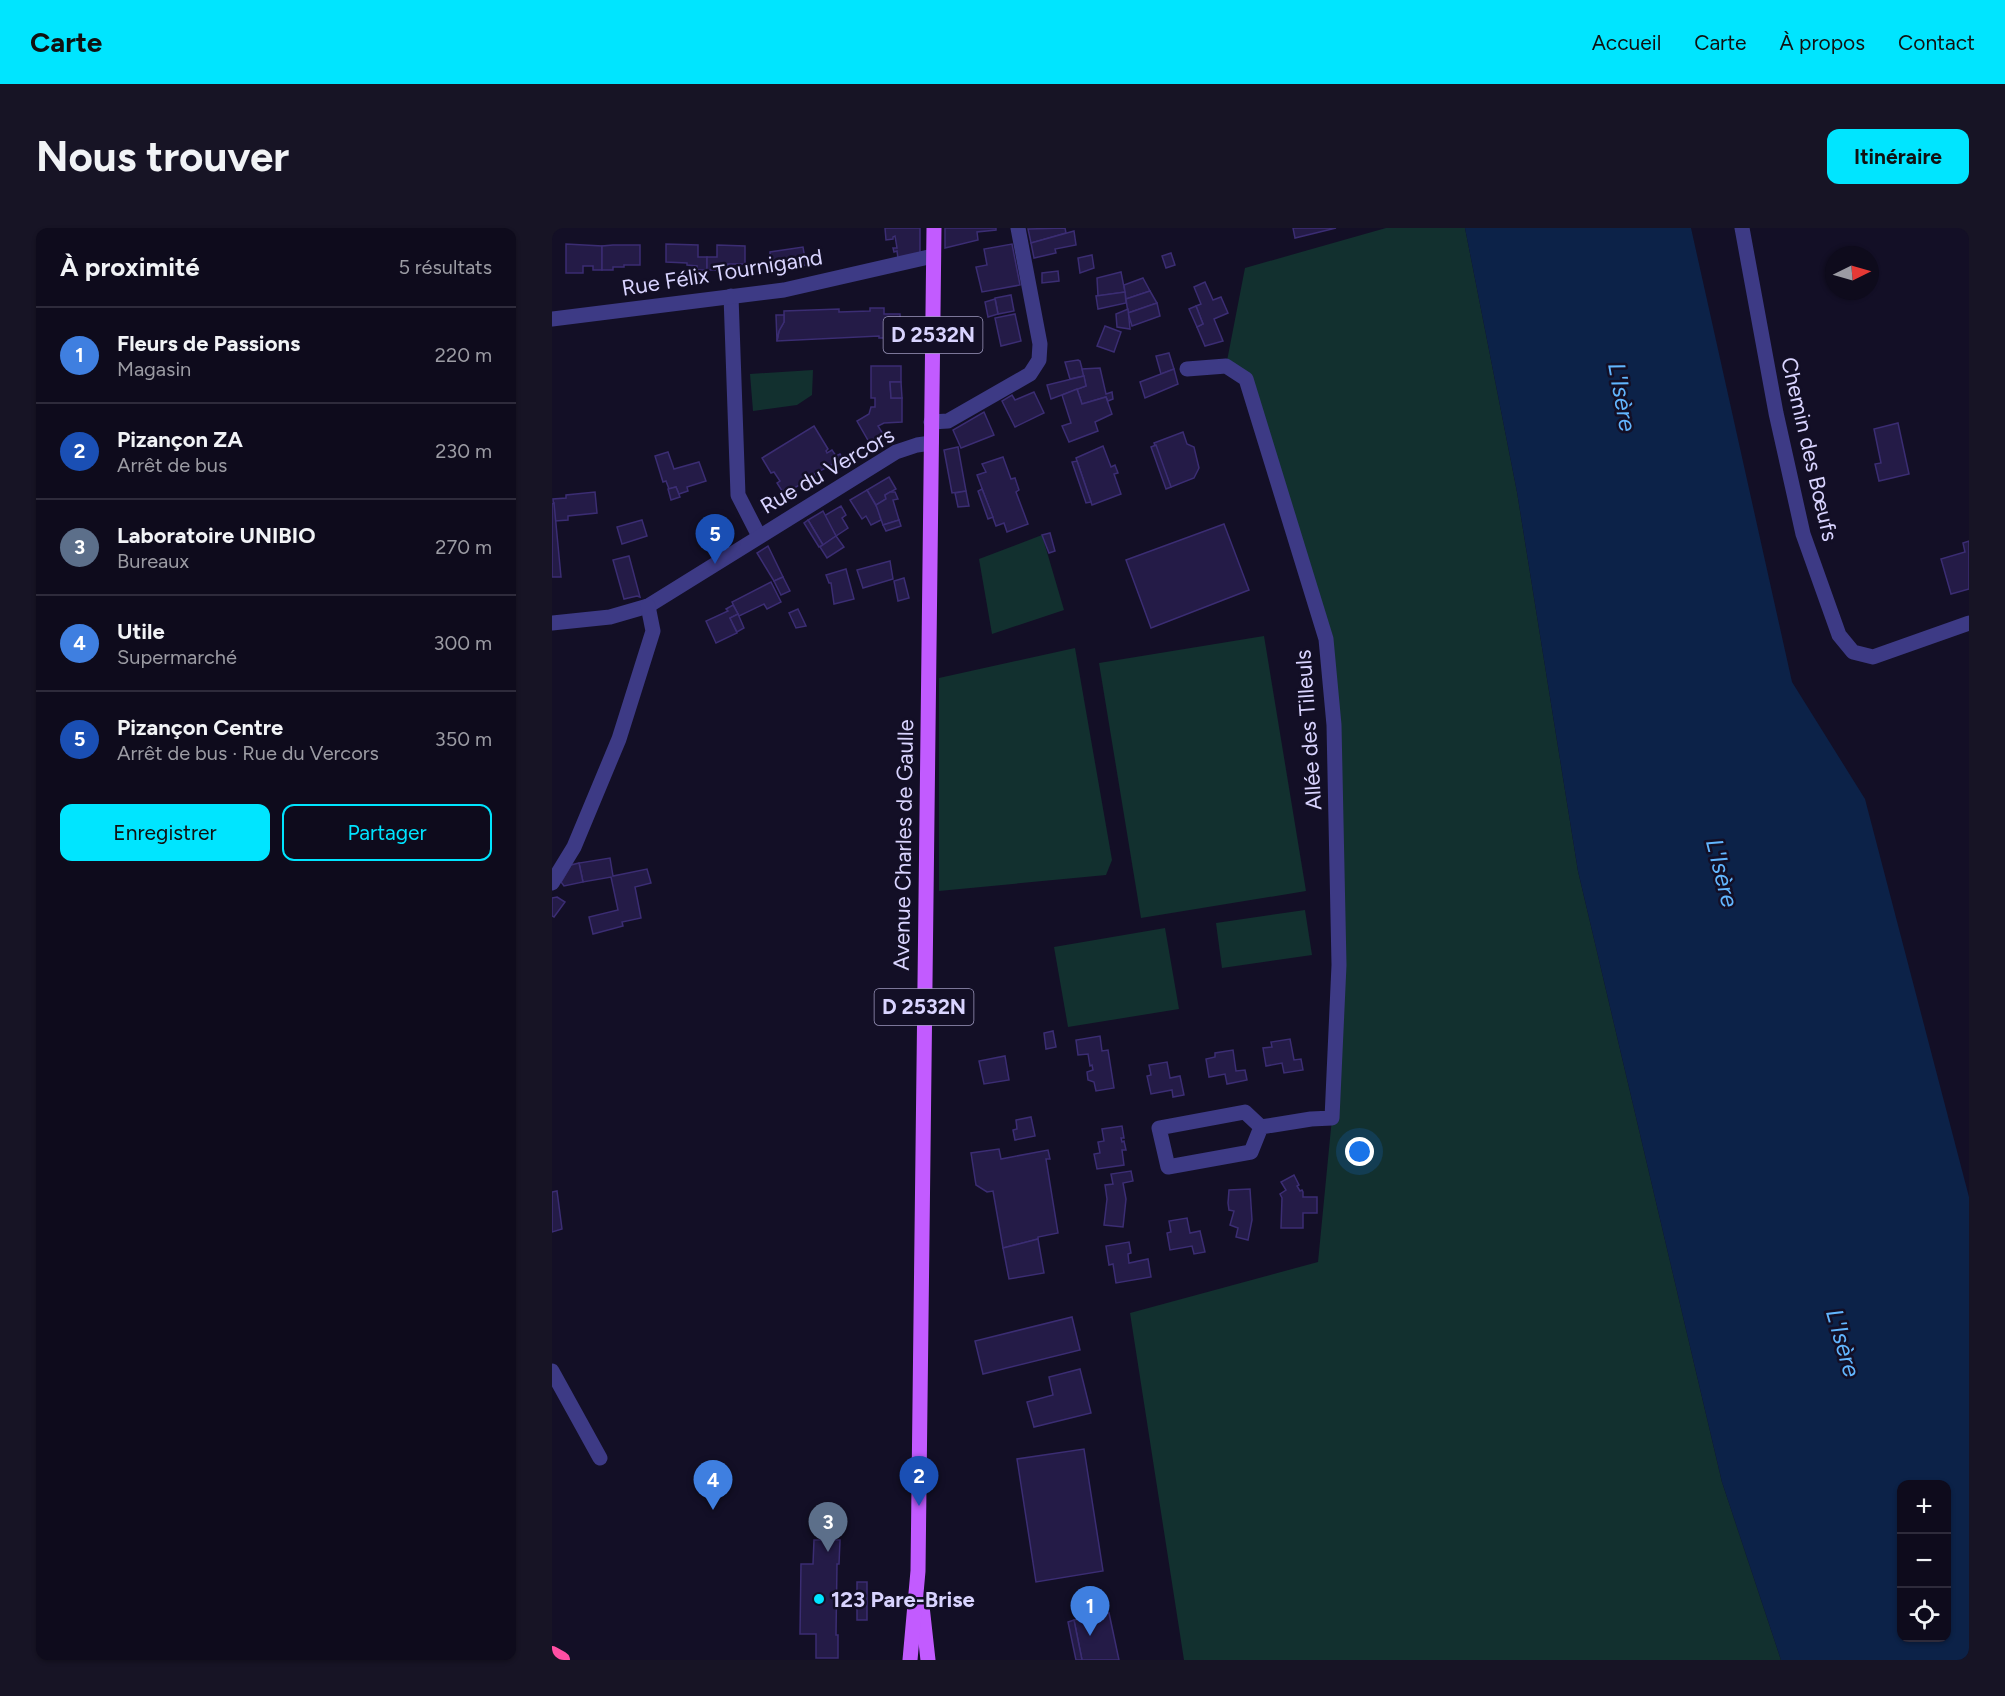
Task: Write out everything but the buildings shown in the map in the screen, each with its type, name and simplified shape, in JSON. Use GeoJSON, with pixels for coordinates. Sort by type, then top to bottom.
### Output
{"type":"FeatureCollection","features":[{"type":"Feature","properties":{"kind":"highway"},"geometry":{"type":"LineString","coordinates":[[552,1655],[561,1660]]}},
{"type":"Feature","properties":{"kind":"main road","name":"Avenue Charles de Gaulle"},"geometry":{"type":"LineString","coordinates":[[910,1660],[918,1571],[934,228]]}},
{"type":"Feature","properties":{"kind":"main road","name":"Avenue Charles de Gaulle"},"geometry":{"type":"LineString","coordinates":[[918,1571],[928,1660]]}},
{"type":"Feature","properties":{"kind":"street"},"geometry":{"type":"LineString","coordinates":[[931,422],[948,421],[1020,380],[1030,374],[1039,360],[1040,344],[1018,228]]}},
{"type":"Feature","properties":{"kind":"street","name":"Chemin des Bœufs"},"geometry":{"type":"LineString","coordinates":[[1742,228],[1776,413],[1803,534],[1839,635],[1853,652],[1873,657],[1969,623]]}},
{"type":"Feature","properties":{"kind":"street","name":"Rue Félix Tournigand"},"geometry":{"type":"LineString","coordinates":[[552,319],[784,290],[933,256]]}},
{"type":"Feature","properties":{"kind":"street"},"geometry":{"type":"LineString","coordinates":[[731,296],[738,495],[759,536]]}},
{"type":"Feature","properties":{"kind":"street","name":"Allée des Tilleuls"},"geometry":{"type":"LineString","coordinates":[[1186,369],[1226,366],[1246,379],[1326,639],[1334,725],[1339,953],[1332,1118],[1262,1127]]}},
{"type":"Feature","properties":{"kind":"street","name":"Rue du Vercors"},"geometry":{"type":"LineString","coordinates":[[552,623],[610,617],[648,606],[896,452],[931,443]]}},
{"type":"Feature","properties":{"kind":"street"},"geometry":{"type":"LineString","coordinates":[[552,883],[574,847],[620,739],[653,631],[648,606]]}},
{"type":"Feature","properties":{"kind":"street"},"geometry":{"type":"LineString","coordinates":[[1245,1112],[1262,1127],[1251,1152],[1168,1167],[1158,1128],[1245,1112]]}},
{"type":"Feature","properties":{"kind":"street"},"geometry":{"type":"LineString","coordinates":[[552,1371],[600,1458]]}},
{"type":"Feature","properties":{"kind":"green space"},"geometry":{"type":"Polygon","coordinates":[[[1386,228],[1465,228],[1517,492],[1578,871],[1722,1482],[1781,1660],[1184,1660],[1130,1313],[1318,1262],[1332,1118],[1339,975],[1326,639],[1246,379],[1226,366],[1245,268],[1386,228]]]}},
{"type":"Feature","properties":{"kind":"green space"},"geometry":{"type":"Polygon","coordinates":[[[813,370],[812,395],[797,405],[753,411],[750,374],[813,370]]]}},
{"type":"Feature","properties":{"kind":"green space"},"geometry":{"type":"Polygon","coordinates":[[[1042,535],[1064,610],[992,634],[979,559],[1042,535]]]}},
{"type":"Feature","properties":{"kind":"green space"},"geometry":{"type":"Polygon","coordinates":[[[1264,636],[1306,891],[1141,918],[1099,663],[1264,636]]]}},
{"type":"Feature","properties":{"kind":"green space"},"geometry":{"type":"Polygon","coordinates":[[[1075,648],[1112,860],[1106,875],[939,891],[939,678],[1075,648]]]}},
{"type":"Feature","properties":{"kind":"green space"},"geometry":{"type":"Polygon","coordinates":[[[1305,910],[1312,955],[1222,968],[1216,923],[1305,910]]]}},
{"type":"Feature","properties":{"kind":"green space"},"geometry":{"type":"Polygon","coordinates":[[[1165,928],[1179,1009],[1068,1027],[1054,947],[1165,928]]]}},
{"type":"Feature","properties":{"kind":"water","name":"L'Isère"},"geometry":{"type":"Polygon","coordinates":[[[1465,228],[1691,228],[1792,682],[1865,799],[1969,1197],[1969,1660],[1781,1660],[1722,1482],[1578,871],[1517,492],[1465,228]]]}},
{"type":"Feature","properties":{"kind":"place","name":"Pizançon Centre"},"geometry":{"type":"Point","coordinates":[715,564]}},
{"type":"Feature","properties":{"kind":"place","name":"Pizançon ZA"},"geometry":{"type":"Point","coordinates":[919,1506]}},
{"type":"Feature","properties":{"kind":"place","name":"Utile"},"geometry":{"type":"Point","coordinates":[713,1510]}},
{"type":"Feature","properties":{"kind":"place","name":"Laboratoire UNIBIO"},"geometry":{"type":"Point","coordinates":[828,1552]}},
{"type":"Feature","properties":{"kind":"place","name":"123 Pare-Brise"},"geometry":{"type":"Point","coordinates":[819,1599]}},
{"type":"Feature","properties":{"kind":"place","name":"Fleurs de Passions"},"geometry":{"type":"Point","coordinates":[1090,1636]}}]}
